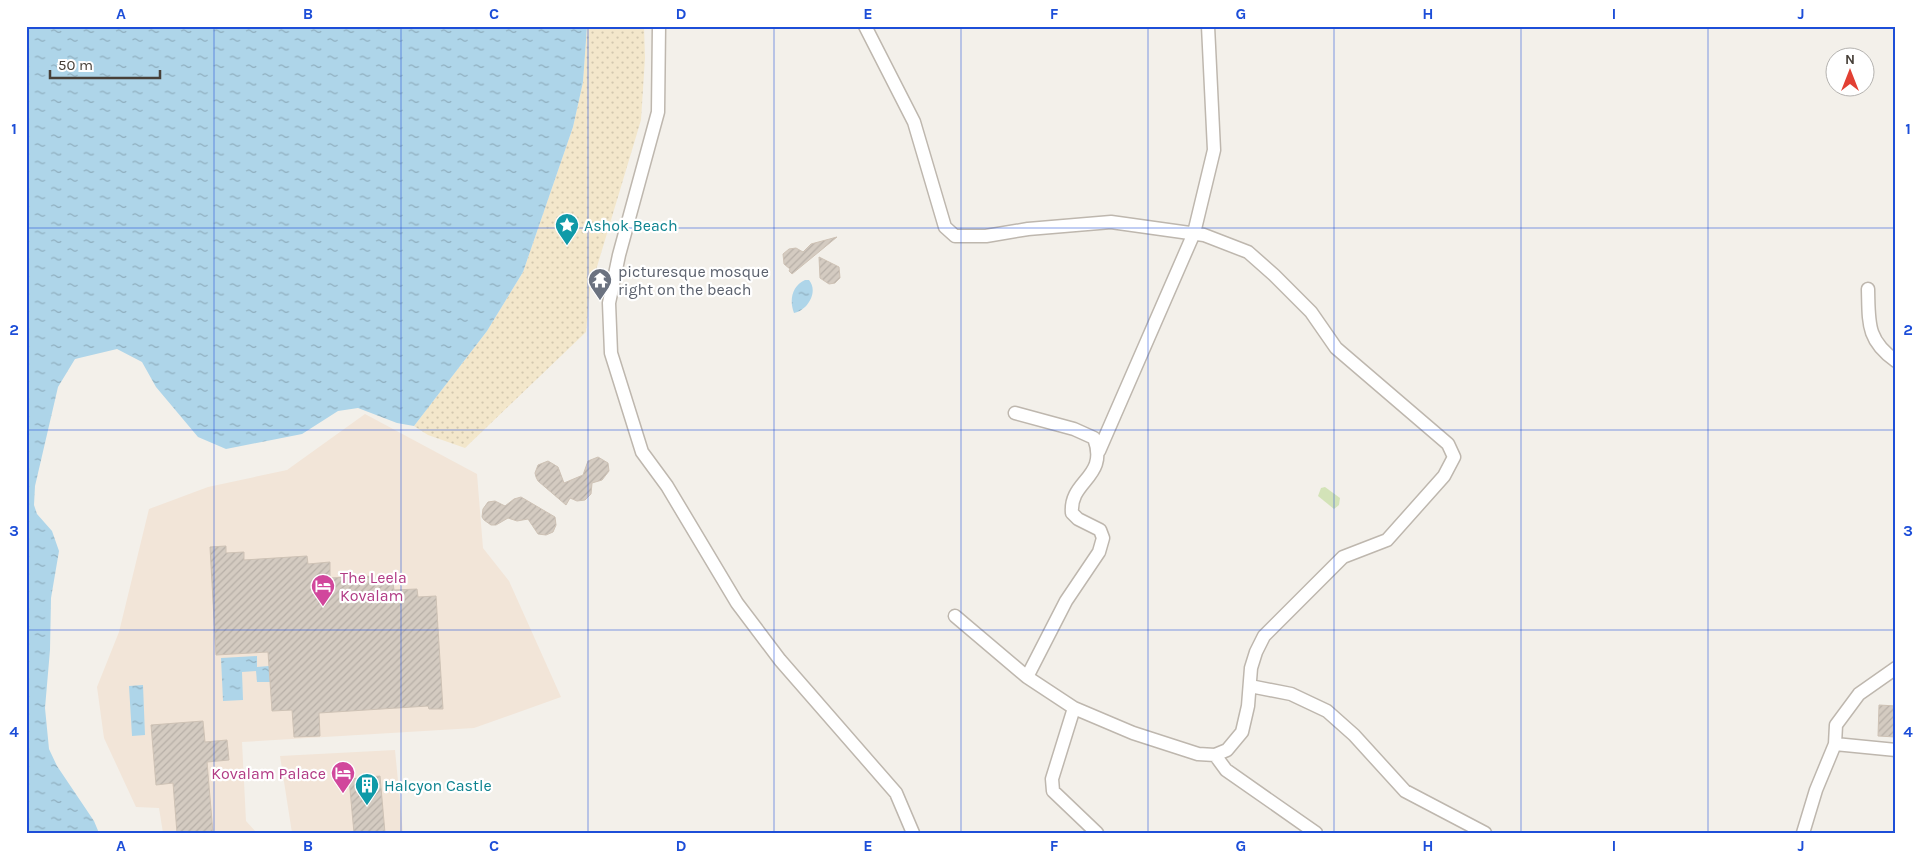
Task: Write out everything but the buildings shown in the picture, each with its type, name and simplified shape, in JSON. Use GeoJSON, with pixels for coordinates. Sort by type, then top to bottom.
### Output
{"type":"FeatureCollection","features":[{"type":"Feature","properties":{"kind":"street"},"geometry":{"type":"LineString","coordinates":[[659,26],[658,112],[619,254],[610,303],[611,353],[639,443],[642,452],[667,486],[736,603],[780,660],[896,793],[913,833]]}},
{"type":"Feature","properties":{"kind":"street"},"geometry":{"type":"LineString","coordinates":[[865,26],[914,122],[945,227],[955,236],[986,236],[1028,229],[1111,222],[1204,235],[1248,252],[1311,312],[1336,348],[1448,444],[1454,457],[1444,476],[1386,540],[1343,557],[1264,636],[1251,668],[1248,706],[1242,732],[1221,752],[1198,754],[1133,733],[1074,708],[1027,677],[955,616]]}},
{"type":"Feature","properties":{"kind":"street"},"geometry":{"type":"LineString","coordinates":[[1027,677],[1066,601],[1099,552],[1103,538],[1100,530],[1078,519],[1072,513],[1076,493],[1096,465],[1099,451],[1194,233],[1214,150],[1208,26]]}},
{"type":"Feature","properties":{"kind":"street"},"geometry":{"type":"LineString","coordinates":[[1868,289],[1869,319],[1874,340],[1883,352],[1896,361]]}},
{"type":"Feature","properties":{"kind":"street"},"geometry":{"type":"LineString","coordinates":[[1015,413],[1074,429],[1094,438],[1099,451]]}},
{"type":"Feature","properties":{"kind":"street"},"geometry":{"type":"LineString","coordinates":[[1803,833],[1816,790],[1835,744],[1836,725],[1858,694],[1896,668]]}},
{"type":"Feature","properties":{"kind":"street"},"geometry":{"type":"LineString","coordinates":[[1250,686],[1291,694],[1327,711],[1354,735],[1405,791],[1485,833]]}},
{"type":"Feature","properties":{"kind":"street"},"geometry":{"type":"LineString","coordinates":[[1074,708],[1052,779],[1052,791],[1097,833]]}},
{"type":"Feature","properties":{"kind":"street"},"geometry":{"type":"LineString","coordinates":[[1835,744],[1896,750]]}},
{"type":"Feature","properties":{"kind":"street"},"geometry":{"type":"LineString","coordinates":[[1221,752],[1226,770],[1316,833]]}},
{"type":"Feature","properties":{"kind":"shaded area","name":"The Leela Kovalam"},"geometry":{"type":"Polygon","coordinates":[[[365,414],[477,474],[483,548],[509,581],[561,697],[474,728],[242,742],[246,821],[257,833],[163,833],[159,808],[136,807],[104,738],[97,687],[119,632],[149,509],[208,487],[287,470],[365,414]]]}},
{"type":"Feature","properties":{"kind":"shaded area","name":"Kovalam Palace"},"geometry":{"type":"Polygon","coordinates":[[[395,750],[403,833],[292,833],[280,756],[395,750]]]}},
{"type":"Feature","properties":{"kind":"sand","name":"Ashok Beach"},"geometry":{"type":"Polygon","coordinates":[[[587,26],[644,26],[645,58],[641,120],[590,290],[586,332],[465,448],[428,435],[414,426],[487,331],[523,272],[573,127],[583,82],[587,26]]]}},
{"type":"Feature","properties":{"kind":"green space"},"geometry":{"type":"Polygon","coordinates":[[[1325,487],[1340,498],[1339,505],[1334,509],[1318,496],[1321,488],[1325,487]]]}},
{"type":"Feature","properties":{"kind":"water"},"geometry":{"type":"Polygon","coordinates":[[[26,26],[587,26],[583,82],[573,127],[523,272],[487,331],[414,426],[397,423],[358,408],[338,411],[302,434],[226,449],[198,437],[156,387],[142,362],[117,349],[75,359],[58,387],[35,486],[34,505],[37,514],[52,531],[59,551],[51,598],[50,650],[45,708],[49,749],[57,766],[94,821],[99,833],[26,833],[26,26]]]}},
{"type":"Feature","properties":{"kind":"water"},"geometry":{"type":"Polygon","coordinates":[[[805,280],[809,280],[812,285],[812,295],[803,309],[794,313],[792,298],[794,290],[805,280]]]}},
{"type":"Feature","properties":{"kind":"water"},"geometry":{"type":"Polygon","coordinates":[[[257,656],[257,667],[269,666],[270,682],[257,682],[256,671],[242,672],[243,700],[223,701],[221,658],[257,656]]]}},
{"type":"Feature","properties":{"kind":"water"},"geometry":{"type":"Polygon","coordinates":[[[143,685],[145,735],[132,736],[129,686],[143,685]]]}},
{"type":"Feature","properties":{"kind":"place","name":"Ashok Beach"},"geometry":{"type":"Point","coordinates":[567,246]}},
{"type":"Feature","properties":{"kind":"place","name":"picturesque mosque right on the beach"},"geometry":{"type":"Point","coordinates":[600,301]}},
{"type":"Feature","properties":{"kind":"place","name":"The Leela Kovalam"},"geometry":{"type":"Point","coordinates":[323,607]}},
{"type":"Feature","properties":{"kind":"place","name":"Kovalam Palace"},"geometry":{"type":"Point","coordinates":[343,794]}},
{"type":"Feature","properties":{"kind":"place","name":"Halcyon Castle"},"geometry":{"type":"Point","coordinates":[367,806]}}]}
